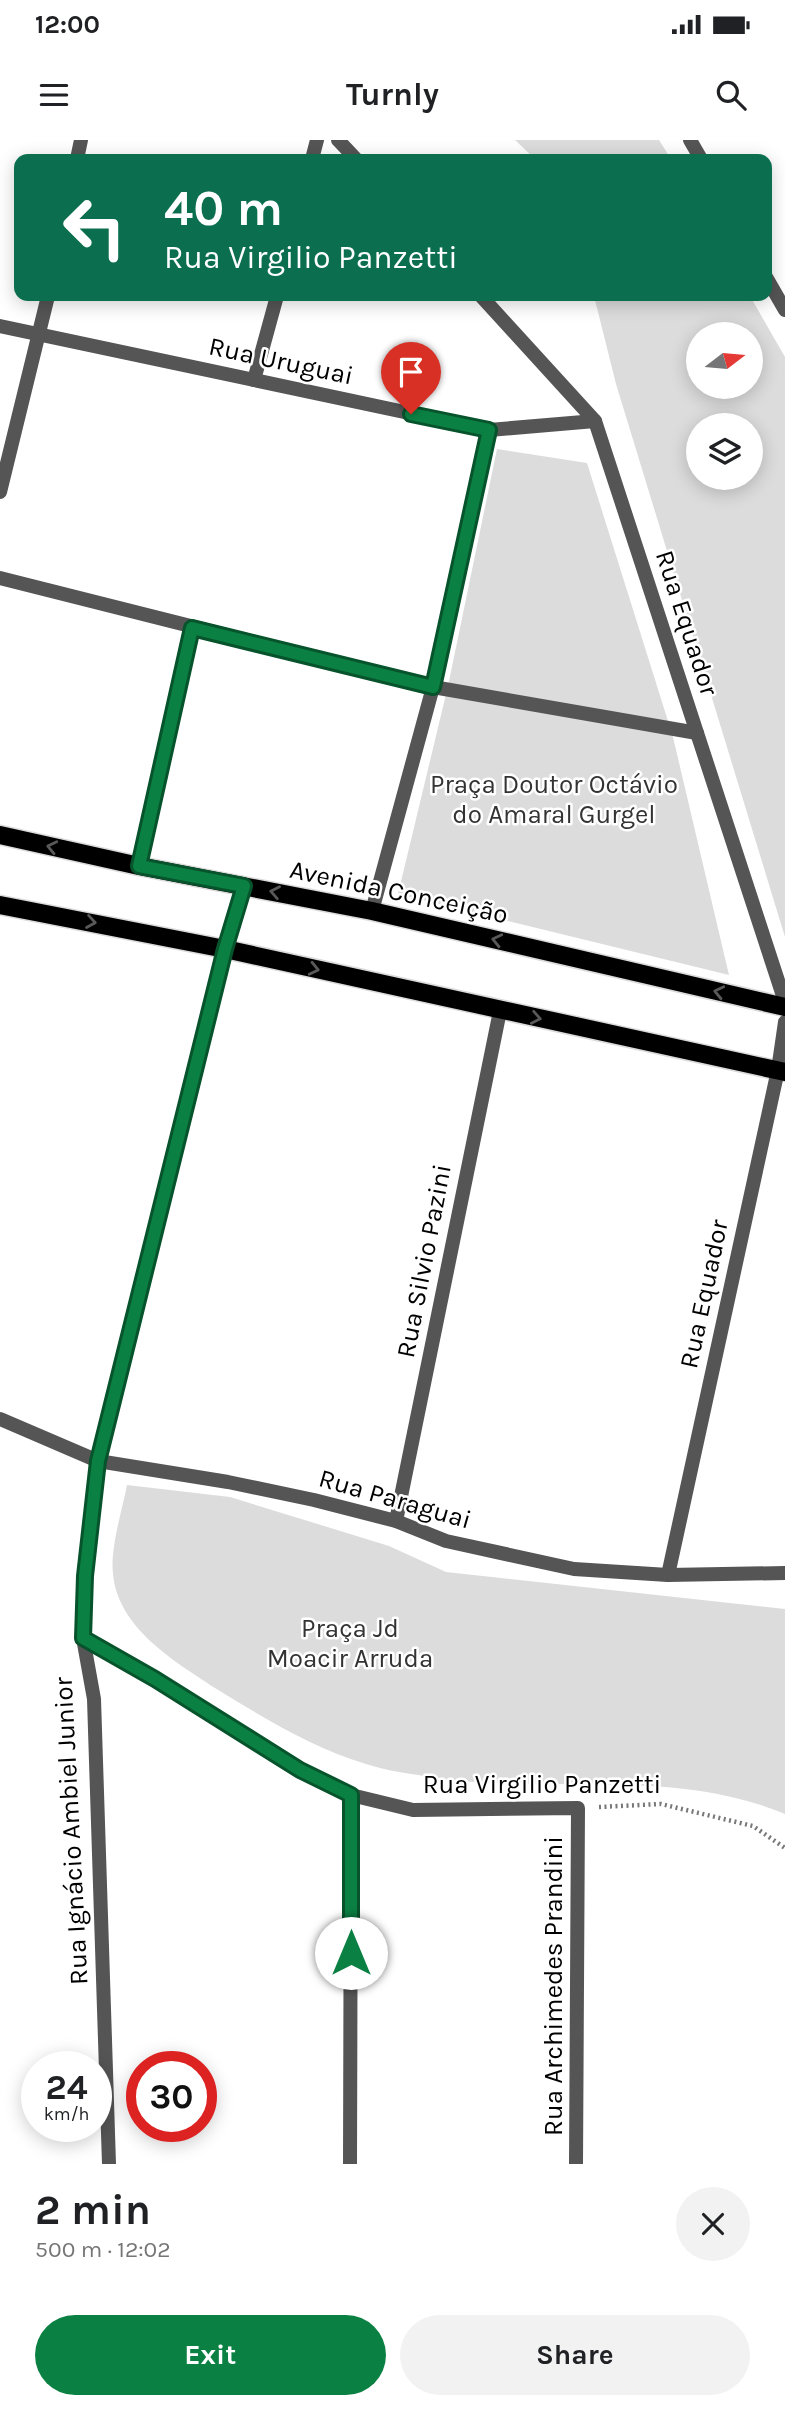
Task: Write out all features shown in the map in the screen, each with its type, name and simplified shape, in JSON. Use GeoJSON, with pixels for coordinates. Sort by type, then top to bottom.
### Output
{"type":"FeatureCollection","features":[{"type":"Feature","properties":{"kind":"main road","name":"Avenida Conceição"},"geometry":{"type":"LineString","coordinates":[[0,835],[139,866],[372,911],[785,1007]]}},
{"type":"Feature","properties":{"kind":"main road"},"geometry":{"type":"LineString","coordinates":[[0,905],[225,949],[782,1071]]}},
{"type":"Feature","properties":{"kind":"street"},"geometry":{"type":"LineString","coordinates":[[338,140],[351,154]]}},
{"type":"Feature","properties":{"kind":"street"},"geometry":{"type":"LineString","coordinates":[[772,287],[785,310]]}},
{"type":"Feature","properties":{"kind":"street"},"geometry":{"type":"LineString","coordinates":[[0,492],[47,301]]}},
{"type":"Feature","properties":{"kind":"street"},"geometry":{"type":"LineString","coordinates":[[254,380],[275,301]]}},
{"type":"Feature","properties":{"kind":"street","name":"Rua Equador"},"geometry":{"type":"LineString","coordinates":[[486,301],[595,421],[785,1002]]}},
{"type":"Feature","properties":{"kind":"street","name":"Rua Uruguai"},"geometry":{"type":"LineString","coordinates":[[0,326],[489,430],[595,421]]}},
{"type":"Feature","properties":{"kind":"street"},"geometry":{"type":"LineString","coordinates":[[372,911],[433,687],[489,430]]}},
{"type":"Feature","properties":{"kind":"street"},"geometry":{"type":"LineString","coordinates":[[0,578],[433,687],[697,733]]}},
{"type":"Feature","properties":{"kind":"street"},"geometry":{"type":"LineString","coordinates":[[139,866],[192,628]]}},
{"type":"Feature","properties":{"kind":"street","name":"Rua Ignácio Ambiel Junior"},"geometry":{"type":"LineString","coordinates":[[109,2164],[94,1699],[83,1638],[85,1576],[98,1461],[225,949],[244,886]]}},
{"type":"Feature","properties":{"kind":"street","name":"Rua Silvio Pazini"},"geometry":{"type":"LineString","coordinates":[[396,1521],[500,1011]]}},
{"type":"Feature","properties":{"kind":"street","name":"Rua Equador"},"geometry":{"type":"LineString","coordinates":[[668,1575],[782,1071],[785,1022]]}},
{"type":"Feature","properties":{"kind":"street","name":"Rua Paraguai"},"geometry":{"type":"LineString","coordinates":[[0,1419],[98,1461],[240,1485],[396,1521],[446,1541],[562,1566],[668,1575],[785,1573]]}},
{"type":"Feature","properties":{"kind":"street","name":"Rua Virgilio Panzetti"},"geometry":{"type":"LineString","coordinates":[[83,1638],[177,1692],[300,1770],[351,1795],[413,1810],[578,1808]]}},
{"type":"Feature","properties":{"kind":"street"},"geometry":{"type":"LineString","coordinates":[[350,2164],[351,1795]]}},
{"type":"Feature","properties":{"kind":"street","name":"Rua Archimedes Prandini"},"geometry":{"type":"LineString","coordinates":[[576,2164],[578,1808]]}},
{"type":"Feature","properties":{"kind":"path","name":"Rua Virgilio Panzetti"},"geometry":{"type":"LineString","coordinates":[[578,1808],[661,1804],[753,1826],[785,1848]]}},
{"type":"Feature","properties":{"kind":"green space"},"geometry":{"type":"Polygon","coordinates":[[[515,140],[659,140],[668,154],[530,154],[515,140]]]}},
{"type":"Feature","properties":{"kind":"green space"},"geometry":{"type":"Polygon","coordinates":[[[595,301],[753,301],[785,357],[785,937],[616,384],[595,301]]]}},
{"type":"Feature","properties":{"kind":"green space","name":"Praça Doutor Octávio do Amaral Gurgel"},"geometry":{"type":"Polygon","coordinates":[[[497,449],[587,463],[673,737],[729,975],[398,894],[448,686],[497,449]]]}},
{"type":"Feature","properties":{"kind":"green space","name":"Praça Jd Moacir Arruda"},"geometry":{"type":"Polygon","coordinates":[[[127,1485],[230,1497],[389,1546],[446,1572],[785,1609],[785,1814],[741,1799],[696,1790],[606,1784],[469,1782],[424,1776],[373,1766],[307,1741],[251,1710],[182,1666],[150,1641],[125,1611],[117,1593],[113,1564],[127,1485]]]}},
{"type":"Feature","properties":{"kind":"route"},"geometry":{"type":"LineString","coordinates":[[351,1953],[351,1795],[300,1770],[188,1699],[83,1638],[85,1576],[98,1461],[225,949],[244,886],[139,866],[192,628],[433,687],[489,430],[411,414]]}}]}
